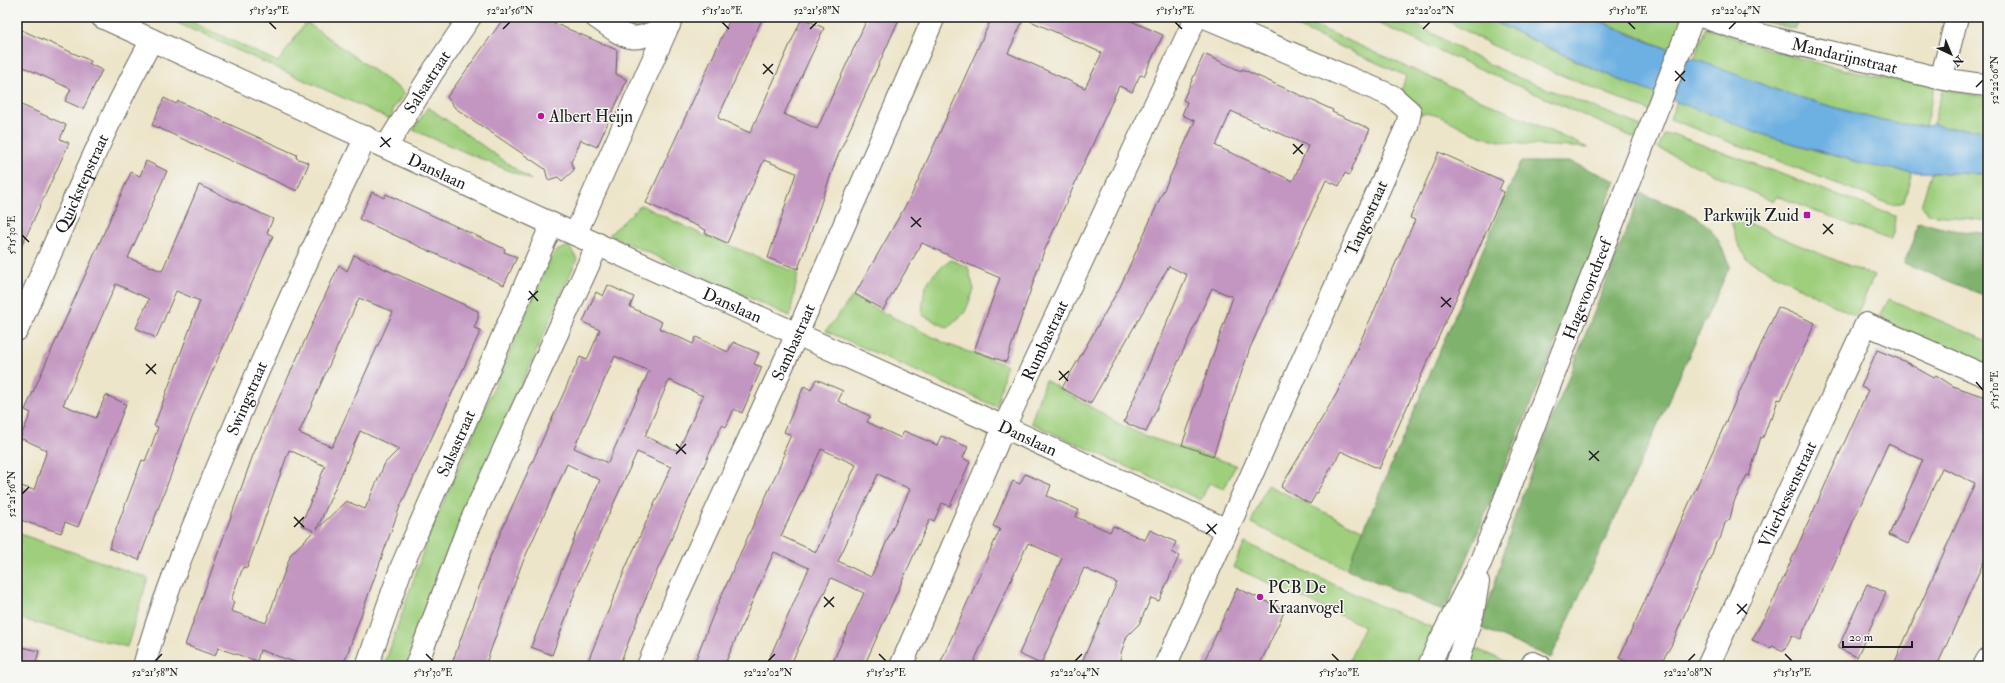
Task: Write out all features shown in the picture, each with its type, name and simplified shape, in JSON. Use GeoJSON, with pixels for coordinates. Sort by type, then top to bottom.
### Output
{"type":"FeatureCollection","features":[{"type":"Feature","properties":{"kind":"street","name":"Danslaan"},"geometry":{"type":"LineString","coordinates":[[102,17],[366,137],[552,224],[576,233],[1004,427],[1227,530]]}},
{"type":"Feature","properties":{"kind":"street","name":"Salsastraat"},"geometry":{"type":"LineString","coordinates":[[386,147],[434,70],[470,17]]}},
{"type":"Feature","properties":{"kind":"street"},"geometry":{"type":"LineString","coordinates":[[596,17],[655,55]]}},
{"type":"Feature","properties":{"kind":"street","name":"Sambastraat"},"geometry":{"type":"LineString","coordinates":[[648,666],[678,594],[797,334],[934,17]]}},
{"type":"Feature","properties":{"kind":"street","name":"Rumbastraat"},"geometry":{"type":"LineString","coordinates":[[901,666],[1004,427],[1196,17]]}},
{"type":"Feature","properties":{"kind":"street","name":"Tangostraat"},"geometry":{"type":"LineString","coordinates":[[1206,17],[1392,96],[1410,112],[1407,126],[1227,530]]}},
{"type":"Feature","properties":{"kind":"street","name":"Hagevoortdreef"},"geometry":{"type":"LineString","coordinates":[[1459,660],[1466,609],[1482,561],[1693,17]]}},
{"type":"Feature","properties":{"kind":"street","name":"Mandarijnstraat"},"geometry":{"type":"LineString","coordinates":[[1704,17],[1736,29],[1841,55],[1942,78],[1988,85]]}},
{"type":"Feature","properties":{"kind":"street"},"geometry":{"type":"LineString","coordinates":[[1944,72],[1957,17]]}},
{"type":"Feature","properties":{"kind":"street"},"geometry":{"type":"LineString","coordinates":[[628,38],[648,37],[670,21]]}},
{"type":"Feature","properties":{"kind":"street"},"geometry":{"type":"LineString","coordinates":[[576,233],[670,21]]}},
{"type":"Feature","properties":{"kind":"street","name":"Quickstepstraat"},"geometry":{"type":"LineString","coordinates":[[17,330],[137,66],[152,40]]}},
{"type":"Feature","properties":{"kind":"street","name":"Swingstraat"},"geometry":{"type":"LineString","coordinates":[[144,666],[170,582],[232,430],[312,247],[366,137]]}},
{"type":"Feature","properties":{"kind":"street","name":"Salsastraat"},"geometry":{"type":"LineString","coordinates":[[367,666],[402,566],[552,224]]}},
{"type":"Feature","properties":{"kind":"street"},"geometry":{"type":"LineString","coordinates":[[416,666],[467,530],[598,244]]}},
{"type":"Feature","properties":{"kind":"street","name":"Vlierbessenstraat"},"geometry":{"type":"LineString","coordinates":[[1708,666],[1866,324],[1988,377]]}},
{"type":"Feature","properties":{"kind":"street"},"geometry":{"type":"LineString","coordinates":[[1165,666],[1227,530]]}},
{"type":"Feature","properties":{"kind":"street","name":"Hagevoortdreef"},"geometry":{"type":"LineString","coordinates":[[1429,666],[1439,643],[1466,609]]}},
{"type":"Feature","properties":{"kind":"street"},"geometry":{"type":"LineString","coordinates":[[1984,666],[1988,658]]}},
{"type":"Feature","properties":{"kind":"green space"},"geometry":{"type":"Polygon","coordinates":[[[164,17],[181,17],[278,62],[306,22],[405,93],[394,107],[390,119],[164,17]]]}},
{"type":"Feature","properties":{"kind":"green space"},"geometry":{"type":"Polygon","coordinates":[[[626,17],[658,17],[645,32],[620,25],[626,17]]]}},
{"type":"Feature","properties":{"kind":"green space"},"geometry":{"type":"Polygon","coordinates":[[[1275,17],[1296,17],[1588,148],[1531,145],[1502,141],[1475,134],[1439,116],[1431,114],[1419,115],[1418,104],[1401,92],[1406,76],[1275,17]]]}},
{"type":"Feature","properties":{"kind":"green space"},"geometry":{"type":"Polygon","coordinates":[[[1364,17],[1403,17],[1482,61],[1522,79],[1644,127],[1639,140],[1364,17]]]}},
{"type":"Feature","properties":{"kind":"green space"},"geometry":{"type":"Polygon","coordinates":[[[1440,17],[1485,17],[1550,49],[1619,80],[1657,94],[1650,111],[1529,62],[1490,44],[1440,17]]]}},
{"type":"Feature","properties":{"kind":"green space"},"geometry":{"type":"Polygon","coordinates":[[[1591,17],[1679,17],[1685,19],[1673,51],[1591,17]]]}},
{"type":"Feature","properties":{"kind":"green space"},"geometry":{"type":"Polygon","coordinates":[[[1745,17],[1800,17],[1794,29],[1745,17]]]}},
{"type":"Feature","properties":{"kind":"green space"},"geometry":{"type":"Polygon","coordinates":[[[1706,27],[1762,47],[1819,64],[1877,77],[1935,86],[1925,127],[1882,121],[1785,93],[1694,59],[1706,27]]]}},
{"type":"Feature","properties":{"kind":"green space"},"geometry":{"type":"Polygon","coordinates":[[[1943,88],[1988,98],[1988,131],[1948,128],[1933,124],[1943,88]]]}},
{"type":"Feature","properties":{"kind":"green space"},"geometry":{"type":"Polygon","coordinates":[[[1677,101],[1735,123],[1822,152],[1882,167],[1912,172],[1904,202],[1892,205],[1670,119],[1677,101]]]}},
{"type":"Feature","properties":{"kind":"green space"},"geometry":{"type":"Polygon","coordinates":[[[428,107],[531,180],[413,130],[428,107]]]}},
{"type":"Feature","properties":{"kind":"green space"},"geometry":{"type":"Polygon","coordinates":[[[1673,134],[1895,216],[1894,231],[1890,240],[1777,196],[1773,202],[1658,148],[1664,135],[1673,134]]]}},
{"type":"Feature","properties":{"kind":"green space"},"geometry":{"type":"Polygon","coordinates":[[[1520,162],[1571,162],[1616,181],[1604,210],[1610,212],[1445,612],[1347,569],[1520,162]]]}},
{"type":"Feature","properties":{"kind":"green space"},"geometry":{"type":"Polygon","coordinates":[[[1931,173],[1988,174],[1988,221],[1928,214],[1921,206],[1931,173]]]}},
{"type":"Feature","properties":{"kind":"green space"},"geometry":{"type":"Polygon","coordinates":[[[1641,193],[1679,208],[1705,224],[1717,238],[1730,266],[1551,658],[1481,628],[1519,503],[1641,193]]]}},
{"type":"Feature","properties":{"kind":"green space"},"geometry":{"type":"Polygon","coordinates":[[[641,205],[703,235],[798,273],[790,316],[609,235],[641,205]]]}},
{"type":"Feature","properties":{"kind":"green space"},"geometry":{"type":"Polygon","coordinates":[[[1729,215],[1874,276],[1856,317],[1746,259],[1737,241],[1729,215]]]}},
{"type":"Feature","properties":{"kind":"green space"},"geometry":{"type":"Polygon","coordinates":[[[1922,222],[1955,230],[1988,233],[1988,297],[1904,263],[1914,240],[1917,223],[1922,222]]]}},
{"type":"Feature","properties":{"kind":"green space"},"geometry":{"type":"Polygon","coordinates":[[[569,246],[577,259],[449,549],[409,666],[384,666],[427,540],[551,257],[556,251],[569,246]]]}},
{"type":"Feature","properties":{"kind":"green space"},"geometry":{"type":"Polygon","coordinates":[[[951,260],[968,267],[974,290],[965,312],[948,328],[922,315],[925,289],[928,283],[936,272],[951,260]]]}},
{"type":"Feature","properties":{"kind":"green space"},"geometry":{"type":"Polygon","coordinates":[[[852,297],[949,345],[1006,365],[997,407],[826,331],[852,297]]]}},
{"type":"Feature","properties":{"kind":"green space"},"geometry":{"type":"Polygon","coordinates":[[[1889,299],[1988,341],[1988,368],[1884,321],[1880,316],[1889,299]]]}},
{"type":"Feature","properties":{"kind":"green space"},"geometry":{"type":"Polygon","coordinates":[[[1045,380],[1121,425],[1145,436],[1236,465],[1224,489],[1209,483],[1201,500],[1031,423],[1045,380]]]}},
{"type":"Feature","properties":{"kind":"green space"},"geometry":{"type":"Polygon","coordinates":[[[1267,485],[1364,531],[1347,569],[1251,523],[1267,485]]]}},
{"type":"Feature","properties":{"kind":"green space"},"geometry":{"type":"Polygon","coordinates":[[[17,533],[148,578],[127,647],[17,618],[17,533]]]}},
{"type":"Feature","properties":{"kind":"green space"},"geometry":{"type":"Polygon","coordinates":[[[1245,543],[1378,605],[1436,629],[1422,666],[1347,666],[1364,626],[1233,567],[1245,543]]]}},
{"type":"Feature","properties":{"kind":"green space"},"geometry":{"type":"Polygon","coordinates":[[[1474,648],[1516,666],[1467,666],[1474,648]]]}},
{"type":"Feature","properties":{"kind":"water"},"geometry":{"type":"Polygon","coordinates":[[[1485,17],[1591,17],[1636,37],[1785,93],[1882,121],[1925,127],[1933,124],[1948,128],[1988,131],[1988,174],[1912,172],[1872,166],[1770,137],[1619,80],[1485,17]]]}},
{"type":"Feature","properties":{"kind":"building"},"geometry":{"type":"Polygon","coordinates":[[[540,17],[617,50],[616,74],[627,80],[597,147],[581,140],[571,162],[574,170],[562,181],[558,177],[548,180],[545,169],[455,108],[447,97],[504,18],[540,17]]]}},
{"type":"Feature","properties":{"kind":"building"},"geometry":{"type":"Polygon","coordinates":[[[731,17],[763,17],[718,118],[750,133],[802,18],[824,28],[784,114],[817,129],[868,17],[900,17],[836,160],[798,269],[768,258],[796,173],[764,160],[727,243],[705,233],[706,230],[646,203],[731,17]]]}},
{"type":"Feature","properties":{"kind":"building"},"geometry":{"type":"Polygon","coordinates":[[[992,17],[1122,17],[1163,35],[1144,76],[1140,75],[1132,92],[1119,86],[1043,254],[1006,362],[974,351],[1000,278],[922,243],[883,310],[855,294],[911,196],[992,17]],[[1024,18],[1008,53],[1085,88],[1102,53],[1024,18]]]}},
{"type":"Feature","properties":{"kind":"building"},"geometry":{"type":"Polygon","coordinates":[[[17,28],[91,61],[89,64],[102,70],[83,109],[65,101],[71,89],[17,64],[17,28]]]}},
{"type":"Feature","properties":{"kind":"building"},"geometry":{"type":"Polygon","coordinates":[[[1204,54],[1241,71],[1242,69],[1333,110],[1332,112],[1370,129],[1349,175],[1345,173],[1339,186],[1326,180],[1250,348],[1213,456],[1182,445],[1233,297],[1212,288],[1146,432],[1124,422],[1187,275],[1169,266],[1090,404],[1062,388],[1120,287],[1195,121],[1182,115],[1187,102],[1183,100],[1204,54]],[[1231,111],[1216,146],[1293,181],[1308,146],[1231,111]]]}},
{"type":"Feature","properties":{"kind":"building"},"geometry":{"type":"Polygon","coordinates":[[[164,98],[176,104],[178,101],[297,155],[296,158],[309,163],[297,191],[152,125],[164,98]]]}},
{"type":"Feature","properties":{"kind":"building"},"geometry":{"type":"Polygon","coordinates":[[[17,103],[66,125],[60,139],[69,143],[17,256],[17,103]]]}},
{"type":"Feature","properties":{"kind":"building"},"geometry":{"type":"Polygon","coordinates":[[[1439,152],[1503,181],[1499,190],[1504,192],[1379,469],[1341,451],[1310,504],[1281,487],[1337,393],[1415,220],[1410,218],[1439,152]]]}},
{"type":"Feature","properties":{"kind":"building"},"geometry":{"type":"Polygon","coordinates":[[[146,161],[167,171],[128,258],[162,271],[199,185],[273,219],[267,233],[273,236],[195,410],[139,560],[109,548],[142,460],[145,461],[152,444],[158,427],[154,426],[200,301],[176,291],[156,338],[136,328],[149,299],[116,284],[63,405],[96,418],[106,395],[126,404],[78,527],[65,522],[61,533],[17,519],[17,485],[34,490],[47,450],[20,438],[31,413],[25,410],[131,172],[140,176],[146,161]]]}},
{"type":"Feature","properties":{"kind":"building"},"geometry":{"type":"Polygon","coordinates":[[[372,192],[384,198],[386,194],[505,249],[504,252],[517,257],[504,285],[359,219],[372,192]]]}},
{"type":"Feature","properties":{"kind":"building"},"geometry":{"type":"Polygon","coordinates":[[[354,255],[478,311],[478,318],[474,328],[481,330],[399,509],[343,666],[306,666],[260,650],[257,661],[218,648],[215,656],[185,645],[253,455],[339,265],[347,271],[354,255]],[[359,298],[299,433],[332,447],[393,312],[359,298]],[[360,431],[317,529],[346,501],[365,509],[385,463],[399,449],[360,431]],[[289,450],[247,568],[243,567],[231,600],[234,602],[231,611],[266,623],[291,554],[314,531],[301,525],[325,466],[289,450]]]}},
{"type":"Feature","properties":{"kind":"building"},"geometry":{"type":"Polygon","coordinates":[[[608,285],[634,297],[630,307],[662,322],[659,328],[693,344],[696,337],[728,352],[733,342],[759,353],[754,364],[762,367],[742,413],[734,409],[726,427],[722,425],[653,580],[619,666],[586,666],[626,567],[671,467],[637,452],[583,571],[552,655],[531,647],[576,534],[600,480],[567,464],[521,566],[485,666],[451,666],[490,557],[510,511],[580,357],[587,360],[600,330],[583,322],[596,292],[603,296],[608,285]],[[615,356],[574,448],[608,463],[649,371],[615,356]],[[669,380],[645,436],[678,451],[703,396],[669,380]]]}},
{"type":"Feature","properties":{"kind":"building"},"geometry":{"type":"Polygon","coordinates":[[[1778,307],[1815,323],[1781,400],[1778,399],[1772,419],[1770,418],[1763,438],[1761,437],[1749,476],[1747,475],[1734,502],[1730,519],[1725,523],[1720,539],[1716,542],[1671,646],[1659,666],[1637,666],[1619,658],[1778,307]]]}},
{"type":"Feature","properties":{"kind":"building"},"geometry":{"type":"Polygon","coordinates":[[[1877,350],[1904,361],[1934,378],[1936,375],[1953,386],[1988,398],[1988,552],[1937,666],[1893,666],[1975,483],[1942,468],[1908,544],[1889,535],[1923,460],[1888,444],[1800,639],[1792,635],[1784,651],[1772,646],[1771,648],[1752,640],[1772,603],[1868,390],[1861,387],[1877,350]]]}},
{"type":"Feature","properties":{"kind":"building"},"geometry":{"type":"Polygon","coordinates":[[[816,379],[843,391],[838,401],[870,416],[867,422],[901,438],[904,431],[937,445],[941,436],[968,447],[963,458],[970,462],[950,506],[942,503],[934,521],[930,519],[864,666],[831,666],[864,593],[831,578],[790,666],[785,666],[769,659],[809,568],[774,552],[724,666],[693,666],[715,610],[785,454],[783,453],[791,435],[784,432],[804,386],[811,390],[816,379]],[[821,449],[781,536],[816,552],[856,465],[821,449]],[[878,474],[838,561],[871,577],[910,489],[878,474]]]}},
{"type":"Feature","properties":{"kind":"building"},"geometry":{"type":"Polygon","coordinates":[[[1025,474],[1051,485],[1047,496],[1079,510],[1076,517],[1110,532],[1113,526],[1145,540],[1150,530],[1176,542],[1172,552],[1179,556],[1159,601],[1151,598],[1139,624],[1127,636],[1121,653],[1119,666],[1080,666],[1117,583],[1084,568],[1041,664],[1019,654],[1062,558],[1028,543],[972,666],[939,666],[1000,529],[993,526],[1004,500],[1013,481],[1020,484],[1025,474]]]}},
{"type":"Feature","properties":{"kind":"building"},"geometry":{"type":"Polygon","coordinates":[[[1867,584],[1886,593],[1857,657],[1838,648],[1867,584]]]}},
{"type":"Feature","properties":{"kind":"building"},"geometry":{"type":"Polygon","coordinates":[[[1237,588],[1285,610],[1259,666],[1202,666],[1237,588]]]}},
{"type":"Feature","properties":{"kind":"building"},"geometry":{"type":"Polygon","coordinates":[[[17,646],[39,651],[35,666],[17,666],[17,646]]]}},
{"type":"Feature","properties":{"kind":"place","name":"Albert Heijn"},"geometry":{"type":"Point","coordinates":[541,116]}},
{"type":"Feature","properties":{"kind":"place","name":"Parkwijk Zuid"},"geometry":{"type":"Point","coordinates":[1807,215]}},
{"type":"Feature","properties":{"kind":"place","name":"PCB De Kraanvogel"},"geometry":{"type":"Point","coordinates":[1260,597]}}]}
